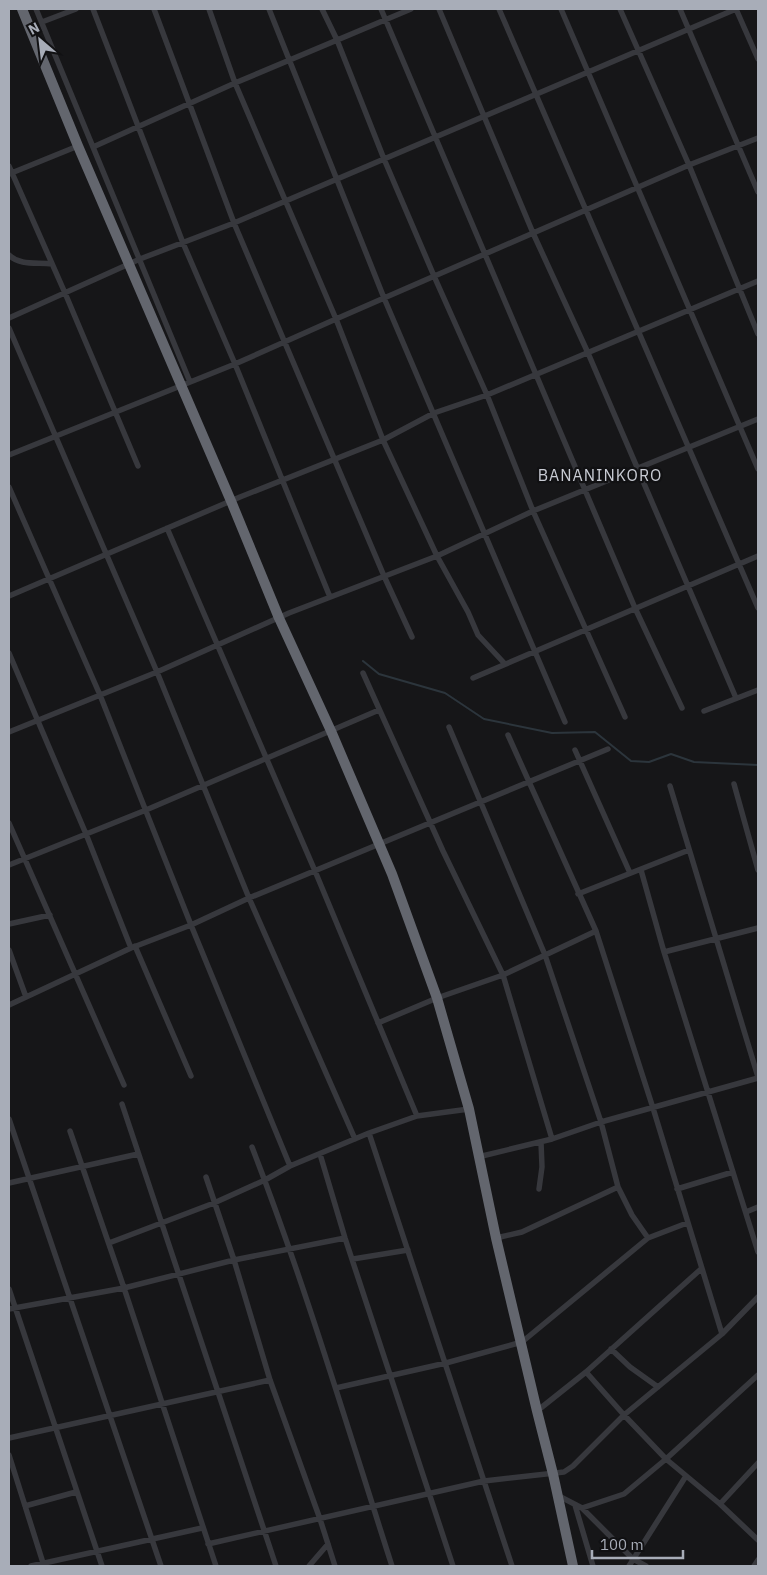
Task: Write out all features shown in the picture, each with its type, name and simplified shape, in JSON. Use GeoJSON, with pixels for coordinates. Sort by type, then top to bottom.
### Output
{"type":"FeatureCollection","features":[{"type":"Feature","properties":{"kind":"highway"},"geometry":{"type":"LineString","coordinates":[[22,9],[129,264],[186,383],[231,501],[279,618],[331,731],[392,874],[438,998],[469,1109],[496,1238],[553,1474],[573,1566]]}},
{"type":"Feature","properties":{"kind":"street"},"geometry":{"type":"LineString","coordinates":[[36,9],[140,259],[186,383]]}},
{"type":"Feature","properties":{"kind":"street"},"geometry":{"type":"LineString","coordinates":[[42,22],[76,9]]}},
{"type":"Feature","properties":{"kind":"street"},"geometry":{"type":"LineString","coordinates":[[93,9],[183,243],[235,364],[330,597]]}},
{"type":"Feature","properties":{"kind":"street"},"geometry":{"type":"LineString","coordinates":[[154,9],[234,223],[384,576],[412,637]]}},
{"type":"Feature","properties":{"kind":"street"},"geometry":{"type":"LineString","coordinates":[[209,9],[235,83],[336,319],[383,440],[437,556],[468,612],[478,635],[504,664]]}},
{"type":"Feature","properties":{"kind":"street"},"geometry":{"type":"LineString","coordinates":[[269,9],[384,298],[564,722]]}},
{"type":"Feature","properties":{"kind":"street"},"geometry":{"type":"LineString","coordinates":[[322,9],[337,40],[434,276],[487,395],[533,511],[625,718]]}},
{"type":"Feature","properties":{"kind":"street"},"geometry":{"type":"LineString","coordinates":[[381,9],[585,490],[682,708]]}},
{"type":"Feature","properties":{"kind":"street"},"geometry":{"type":"LineString","coordinates":[[93,147],[235,83],[411,9]]}},
{"type":"Feature","properties":{"kind":"street"},"geometry":{"type":"LineString","coordinates":[[440,9],[533,233],[588,353],[736,698]]}},
{"type":"Feature","properties":{"kind":"street"},"geometry":{"type":"LineString","coordinates":[[499,9],[758,608]]}},
{"type":"Feature","properties":{"kind":"street"},"geometry":{"type":"LineString","coordinates":[[561,9],[758,469]]}},
{"type":"Feature","properties":{"kind":"street"},"geometry":{"type":"LineString","coordinates":[[620,9],[689,165],[758,334]]}},
{"type":"Feature","properties":{"kind":"street"},"geometry":{"type":"LineString","coordinates":[[680,9],[758,192]]}},
{"type":"Feature","properties":{"kind":"street"},"geometry":{"type":"LineString","coordinates":[[9,318],[140,259],[234,223],[736,9],[758,59]]}},
{"type":"Feature","properties":{"kind":"street"},"geometry":{"type":"LineString","coordinates":[[9,455],[235,364],[689,165],[758,138]]}},
{"type":"Feature","properties":{"kind":"street"},"geometry":{"type":"LineString","coordinates":[[10,173],[78,146]]}},
{"type":"Feature","properties":{"kind":"street"},"geometry":{"type":"LineString","coordinates":[[9,166],[10,173],[65,293],[138,466]]}},
{"type":"Feature","properties":{"kind":"street"},"geometry":{"type":"LineString","coordinates":[[9,255],[14,260],[22,262],[52,264]]}},
{"type":"Feature","properties":{"kind":"street"},"geometry":{"type":"LineString","coordinates":[[9,596],[231,501],[383,440],[434,413],[487,395],[758,281]]}},
{"type":"Feature","properties":{"kind":"street"},"geometry":{"type":"LineString","coordinates":[[9,328],[105,555],[157,672],[249,898],[355,1139]]}},
{"type":"Feature","properties":{"kind":"street"},"geometry":{"type":"LineString","coordinates":[[9,732],[157,672],[330,597],[437,556],[484,532],[533,511],[758,419]]}},
{"type":"Feature","properties":{"kind":"street"},"geometry":{"type":"LineString","coordinates":[[9,486],[100,695],[191,925],[290,1166]]}},
{"type":"Feature","properties":{"kind":"street"},"geometry":{"type":"LineString","coordinates":[[167,528],[315,870],[417,1116]]}},
{"type":"Feature","properties":{"kind":"street"},"geometry":{"type":"LineString","coordinates":[[473,678],[758,556]]}},
{"type":"Feature","properties":{"kind":"street"},"geometry":{"type":"LineString","coordinates":[[9,652],[133,947],[191,1076]]}},
{"type":"Feature","properties":{"kind":"street"},"geometry":{"type":"LineString","coordinates":[[362,673],[430,823],[503,975],[552,1139]]}},
{"type":"Feature","properties":{"kind":"street"},"geometry":{"type":"LineString","coordinates":[[704,711],[758,690]]}},
{"type":"Feature","properties":{"kind":"street"},"geometry":{"type":"LineString","coordinates":[[9,864],[146,810],[378,710]]}},
{"type":"Feature","properties":{"kind":"street"},"geometry":{"type":"LineString","coordinates":[[449,726],[545,955],[601,1122],[618,1188],[632,1215],[648,1238]]}},
{"type":"Feature","properties":{"kind":"street"},"geometry":{"type":"LineString","coordinates":[[508,735],[596,931],[653,1108],[722,1334]]}},
{"type":"Feature","properties":{"kind":"street"},"geometry":{"type":"LineString","coordinates":[[9,1005],[133,947],[191,925],[315,870],[608,749]]}},
{"type":"Feature","properties":{"kind":"street"},"geometry":{"type":"LineString","coordinates":[[575,750],[630,873]]}},
{"type":"Feature","properties":{"kind":"street"},"geometry":{"type":"LineString","coordinates":[[734,784],[758,870]]}},
{"type":"Feature","properties":{"kind":"street"},"geometry":{"type":"LineString","coordinates":[[478,1157],[552,1139],[601,1122],[758,1078],[718,940],[670,786]]}},
{"type":"Feature","properties":{"kind":"street"},"geometry":{"type":"LineString","coordinates":[[9,823],[124,1085]]}},
{"type":"Feature","properties":{"kind":"street"},"geometry":{"type":"LineString","coordinates":[[578,894],[689,850]]}},
{"type":"Feature","properties":{"kind":"street"},"geometry":{"type":"LineString","coordinates":[[641,870],[664,952],[758,1252]]}},
{"type":"Feature","properties":{"kind":"street"},"geometry":{"type":"LineString","coordinates":[[9,924],[50,915]]}},
{"type":"Feature","properties":{"kind":"street"},"geometry":{"type":"LineString","coordinates":[[664,952],[718,940],[758,928]]}},
{"type":"Feature","properties":{"kind":"street"},"geometry":{"type":"LineString","coordinates":[[378,1023],[438,998],[503,975],[596,931]]}},
{"type":"Feature","properties":{"kind":"street"},"geometry":{"type":"LineString","coordinates":[[9,950],[26,996]]}},
{"type":"Feature","properties":{"kind":"street"},"geometry":{"type":"LineString","coordinates":[[122,1104],[160,1223],[276,1566]]}},
{"type":"Feature","properties":{"kind":"street"},"geometry":{"type":"LineString","coordinates":[[109,1243],[214,1203],[265,1180],[290,1166],[369,1133],[417,1116],[469,1109]]}},
{"type":"Feature","properties":{"kind":"street"},"geometry":{"type":"LineString","coordinates":[[9,1119],[161,1566]]}},
{"type":"Feature","properties":{"kind":"street"},"geometry":{"type":"LineString","coordinates":[[70,1131],[164,1404],[202,1528],[216,1566]]}},
{"type":"Feature","properties":{"kind":"street"},"geometry":{"type":"LineString","coordinates":[[369,1133],[512,1566]]}},
{"type":"Feature","properties":{"kind":"street"},"geometry":{"type":"LineString","coordinates":[[539,1190],[542,1167],[541,1142]]}},
{"type":"Feature","properties":{"kind":"street"},"geometry":{"type":"LineString","coordinates":[[252,1147],[289,1248],[336,1388],[392,1566]]}},
{"type":"Feature","properties":{"kind":"street"},"geometry":{"type":"LineString","coordinates":[[9,1183],[138,1154]]}},
{"type":"Feature","properties":{"kind":"street"},"geometry":{"type":"LineString","coordinates":[[320,1154],[345,1238],[453,1566]]}},
{"type":"Feature","properties":{"kind":"street"},"geometry":{"type":"LineString","coordinates":[[677,1188],[733,1172]]}},
{"type":"Feature","properties":{"kind":"street"},"geometry":{"type":"LineString","coordinates":[[206,1177],[234,1260],[270,1380],[336,1566]]}},
{"type":"Feature","properties":{"kind":"street"},"geometry":{"type":"LineString","coordinates":[[496,1238],[522,1232],[618,1188]]}},
{"type":"Feature","properties":{"kind":"street"},"geometry":{"type":"LineString","coordinates":[[746,1212],[758,1207]]}},
{"type":"Feature","properties":{"kind":"street"},"geometry":{"type":"LineString","coordinates":[[336,1388],[446,1363],[522,1342],[648,1238],[687,1223]]}},
{"type":"Feature","properties":{"kind":"street"},"geometry":{"type":"LineString","coordinates":[[12,1309],[124,1288],[234,1260],[345,1238]]}},
{"type":"Feature","properties":{"kind":"street"},"geometry":{"type":"LineString","coordinates":[[353,1259],[408,1250]]}},
{"type":"Feature","properties":{"kind":"street"},"geometry":{"type":"LineString","coordinates":[[537,1412],[586,1372],[701,1269]]}},
{"type":"Feature","properties":{"kind":"street"},"geometry":{"type":"LineString","coordinates":[[9,1289],[12,1309],[102,1566]]}},
{"type":"Feature","properties":{"kind":"street"},"geometry":{"type":"LineString","coordinates":[[208,1544],[484,1482],[564,1472],[573,1466],[624,1415],[722,1334],[758,1297]]}},
{"type":"Feature","properties":{"kind":"street"},"geometry":{"type":"LineString","coordinates":[[611,1349],[630,1367],[658,1387]]}},
{"type":"Feature","properties":{"kind":"street"},"geometry":{"type":"LineString","coordinates":[[586,1372],[666,1459],[720,1504],[758,1540]]}},
{"type":"Feature","properties":{"kind":"street"},"geometry":{"type":"LineString","coordinates":[[582,1508],[624,1494],[666,1459],[758,1375]]}},
{"type":"Feature","properties":{"kind":"street"},"geometry":{"type":"LineString","coordinates":[[9,1438],[270,1380]]}},
{"type":"Feature","properties":{"kind":"street"},"geometry":{"type":"LineString","coordinates":[[9,1455],[43,1565]]}},
{"type":"Feature","properties":{"kind":"street"},"geometry":{"type":"LineString","coordinates":[[720,1504],[758,1463]]}},
{"type":"Feature","properties":{"kind":"street"},"geometry":{"type":"LineString","coordinates":[[628,1566],[686,1476]]}},
{"type":"Feature","properties":{"kind":"street"},"geometry":{"type":"LineString","coordinates":[[25,1506],[76,1492]]}},
{"type":"Feature","properties":{"kind":"street"},"geometry":{"type":"LineString","coordinates":[[557,1495],[582,1508],[633,1558],[646,1566]]}},
{"type":"Feature","properties":{"kind":"street"},"geometry":{"type":"LineString","coordinates":[[575,1505],[592,1566]]}},
{"type":"Feature","properties":{"kind":"street"},"geometry":{"type":"LineString","coordinates":[[31,1566],[43,1565],[202,1528]]}},
{"type":"Feature","properties":{"kind":"street"},"geometry":{"type":"LineString","coordinates":[[309,1566],[328,1544]]}},
{"type":"Feature","properties":{"kind":"street"},"geometry":{"type":"LineString","coordinates":[[754,1566],[758,1560]]}},
{"type":"Feature","properties":{"kind":"waterway"},"geometry":{"type":"LineString","coordinates":[[363,661],[379,674],[445,693],[484,719],[552,733],[595,732],[631,761],[649,762],[671,754],[694,762],[758,765]]}},
{"type":"Feature","properties":{"kind":"district","name":"BANANINKORO"},"geometry":{"type":"Point","coordinates":[600,475]}}]}
